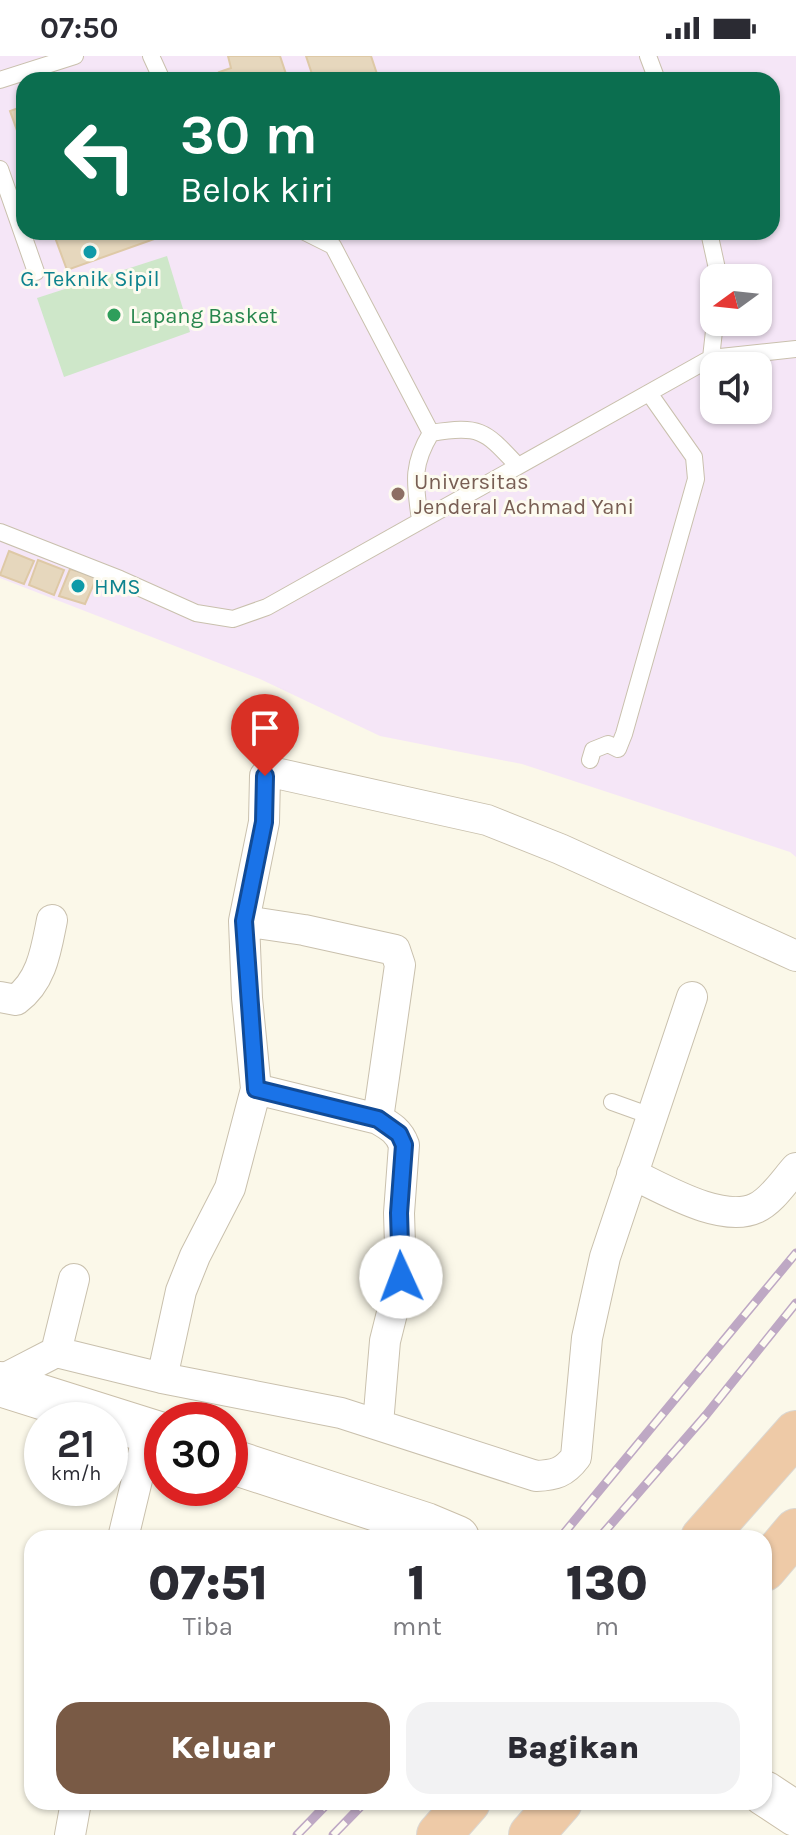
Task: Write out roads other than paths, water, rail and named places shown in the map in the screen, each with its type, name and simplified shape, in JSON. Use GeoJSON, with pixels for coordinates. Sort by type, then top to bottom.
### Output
{"type":"FeatureCollection","features":[{"type":"Feature","properties":{"kind":"highway"},"geometry":{"type":"LineString","coordinates":[[710,1530],[796,1433]]}},
{"type":"Feature","properties":{"kind":"highway"},"geometry":{"type":"LineString","coordinates":[[772,1560],[796,1531]]}},
{"type":"Feature","properties":{"kind":"highway"},"geometry":{"type":"LineString","coordinates":[[439,1835],[461,1810]]}},
{"type":"Feature","properties":{"kind":"highway"},"geometry":{"type":"LineString","coordinates":[[531,1835],[553,1810]]}},
{"type":"Feature","properties":{"kind":"main road"},"geometry":{"type":"LineString","coordinates":[[0,1382],[144,1428]]}},
{"type":"Feature","properties":{"kind":"main road"},"geometry":{"type":"LineString","coordinates":[[248,1467],[438,1530]]}},
{"type":"Feature","properties":{"kind":"main road"},"geometry":{"type":"LineString","coordinates":[[772,1798],[796,1814]]}},
{"type":"Feature","properties":{"kind":"street"},"geometry":{"type":"LineString","coordinates":[[162,1378],[181,1291],[230,1188],[256,1089],[244,921],[264,822],[265,776],[271,772],[487,820],[560,849],[796,956]]}},
{"type":"Feature","properties":{"kind":"street"},"geometry":{"type":"LineString","coordinates":[[0,997],[16,1000],[27,991],[45,959],[52,920]]}},
{"type":"Feature","properties":{"kind":"street"},"geometry":{"type":"LineString","coordinates":[[244,921],[304,930],[395,950],[400,965],[378,1119]]}},
{"type":"Feature","properties":{"kind":"street"},"geometry":{"type":"LineString","coordinates":[[0,1382],[56,1352],[162,1378],[341,1413],[536,1476],[555,1475],[566,1469],[576,1457],[587,1338],[599,1284],[632,1174],[692,997]]}},
{"type":"Feature","properties":{"kind":"street"},"geometry":{"type":"LineString","coordinates":[[256,1089],[378,1119],[399,1134],[404,1145],[399,1213],[401,1277],[385,1341],[378,1424]]}},
{"type":"Feature","properties":{"kind":"street"},"geometry":{"type":"LineString","coordinates":[[632,1174],[706,1207],[723,1212],[741,1212],[757,1208],[796,1168]]}},
{"type":"Feature","properties":{"kind":"street"},"geometry":{"type":"LineString","coordinates":[[56,1352],[74,1279]]}},
{"type":"Feature","properties":{"kind":"street"},"geometry":{"type":"LineString","coordinates":[[125,1530],[144,1468]]}},
{"type":"Feature","properties":{"kind":"street"},"geometry":{"type":"LineString","coordinates":[[70,1835],[75,1810]]}},
{"type":"Feature","properties":{"kind":"lane"},"geometry":{"type":"LineString","coordinates":[[25,72],[75,56]]}},
{"type":"Feature","properties":{"kind":"lane"},"geometry":{"type":"LineString","coordinates":[[0,169],[16,215]]}},
{"type":"Feature","properties":{"kind":"lane"},"geometry":{"type":"LineString","coordinates":[[25,240],[36,272]]}},
{"type":"Feature","properties":{"kind":"lane"},"geometry":{"type":"LineString","coordinates":[[321,240],[333,246],[431,433]]}},
{"type":"Feature","properties":{"kind":"lane"},"geometry":{"type":"LineString","coordinates":[[711,240],[716,264]]}},
{"type":"Feature","properties":{"kind":"lane"},"geometry":{"type":"LineString","coordinates":[[768,352],[796,349]]}},
{"type":"Feature","properties":{"kind":"lane"},"geometry":{"type":"LineString","coordinates":[[0,532],[196,613],[233,619],[267,607],[700,364]]}},
{"type":"Feature","properties":{"kind":"lane"},"geometry":{"type":"LineString","coordinates":[[590,760],[593,750],[608,744],[618,749],[696,479],[694,457],[649,393]]}},
{"type":"Feature","properties":{"kind":"lane"},"geometry":{"type":"LineString","coordinates":[[420,520],[415,484],[418,454],[431,433],[461,428],[489,435],[518,466]]}},
{"type":"Feature","properties":{"kind":"lane"},"geometry":{"type":"LineString","coordinates":[[612,1102],[651,1116]]}},
{"type":"Feature","properties":{"kind":"railway"},"geometry":{"type":"LineString","coordinates":[[567,1530],[796,1253]]}},
{"type":"Feature","properties":{"kind":"railway"},"geometry":{"type":"LineString","coordinates":[[606,1530],[706,1415],[796,1303]]}},
{"type":"Feature","properties":{"kind":"railway"},"geometry":{"type":"LineString","coordinates":[[297,1835],[321,1810]]}},
{"type":"Feature","properties":{"kind":"railway"},"geometry":{"type":"LineString","coordinates":[[333,1835],[357,1810]]}},
{"type":"Feature","properties":{"kind":"place","name":"G. Teknik Sipil"},"geometry":{"type":"Point","coordinates":[90,252]}},
{"type":"Feature","properties":{"kind":"place","name":"Lapang Basket"},"geometry":{"type":"Point","coordinates":[114,315]}},
{"type":"Feature","properties":{"kind":"place","name":"Universitas Jenderal Achmad Yani"},"geometry":{"type":"Point","coordinates":[398,494]}},
{"type":"Feature","properties":{"kind":"place","name":"HMS"},"geometry":{"type":"Point","coordinates":[78,586]}}]}
